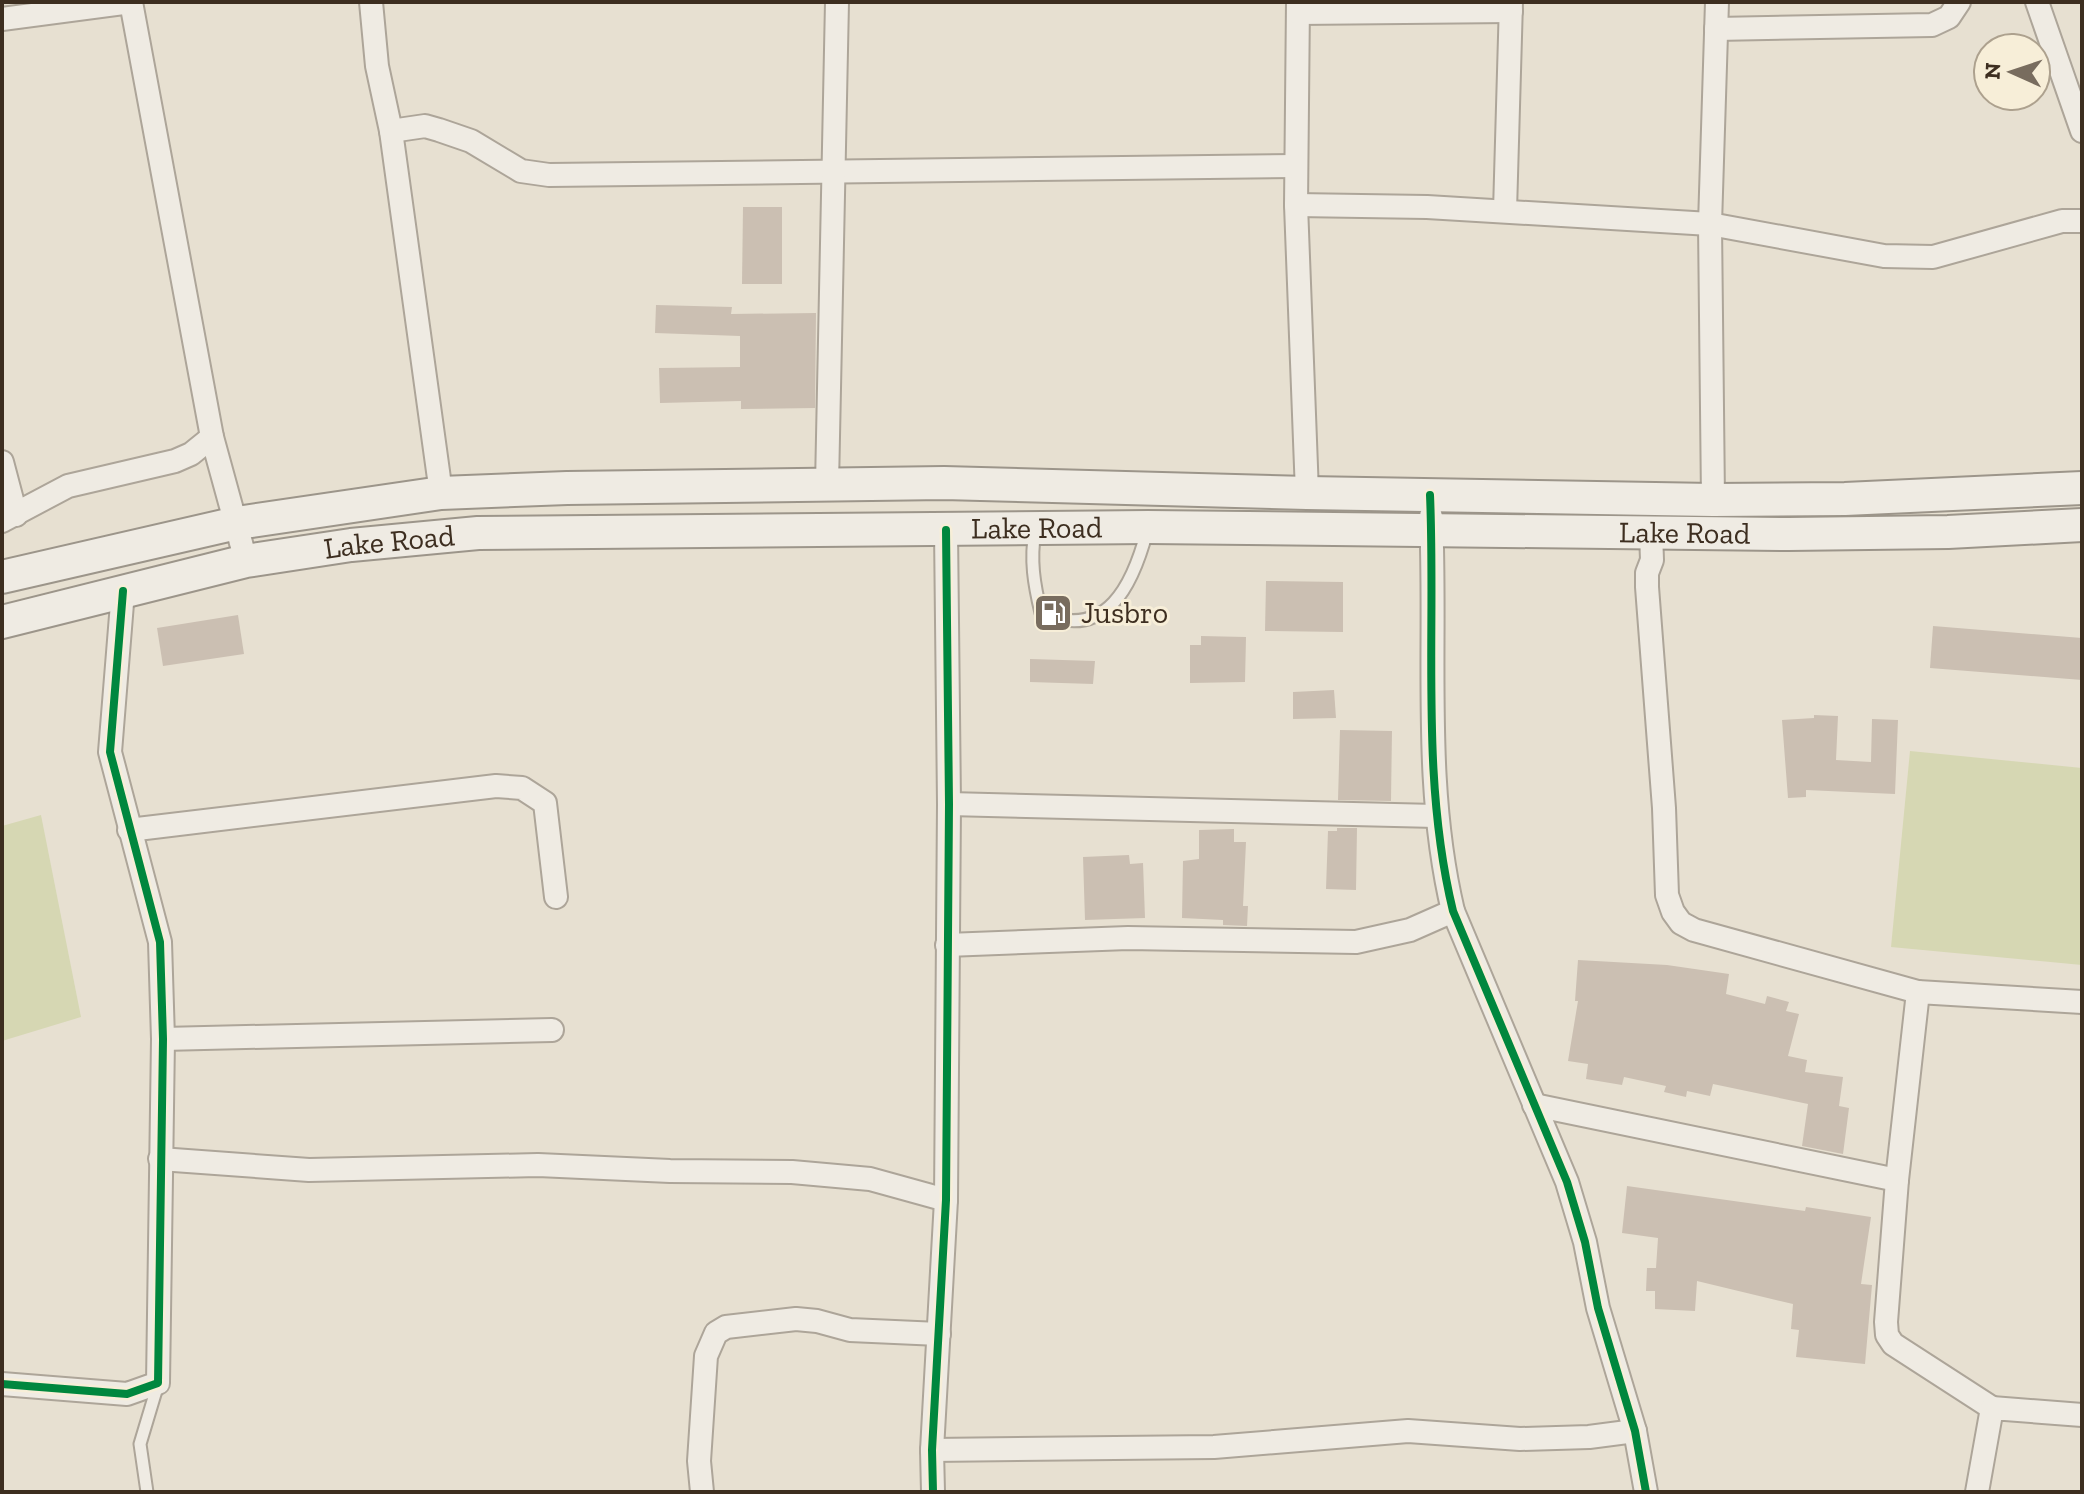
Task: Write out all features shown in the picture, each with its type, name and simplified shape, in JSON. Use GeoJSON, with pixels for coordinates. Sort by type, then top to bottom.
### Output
{"type":"FeatureCollection","features":[{"type":"Feature","properties":{"kind":"main road","name":"Lake Road"},"geometry":{"type":"LineString","coordinates":[[2,577],[237,523],[441,493],[567,488],[1002,484],[1713,500],[1845,499],[2082,488]]}},
{"type":"Feature","properties":{"kind":"main road","name":"Lake Road"},"geometry":{"type":"LineString","coordinates":[[2,622],[246,561],[351,545],[478,533],[1148,527],[1651,533],[1948,532],[2082,525]]}},
{"type":"Feature","properties":{"kind":"street"},"geometry":{"type":"LineString","coordinates":[[2,19],[131,2],[212,437],[246,561]]}},
{"type":"Feature","properties":{"kind":"street"},"geometry":{"type":"LineString","coordinates":[[371,2],[377,66],[391,131],[441,493]]}},
{"type":"Feature","properties":{"kind":"street"},"geometry":{"type":"LineString","coordinates":[[827,485],[837,2]]}},
{"type":"Feature","properties":{"kind":"street"},"geometry":{"type":"LineString","coordinates":[[1713,500],[1710,224],[1717,2]]}},
{"type":"Feature","properties":{"kind":"street"},"geometry":{"type":"LineString","coordinates":[[1716,29],[1932,25],[1949,17],[1959,2]]}},
{"type":"Feature","properties":{"kind":"street"},"geometry":{"type":"LineString","coordinates":[[2037,2],[2080,117]]}},
{"type":"Feature","properties":{"kind":"street"},"geometry":{"type":"LineString","coordinates":[[1307,493],[1296,205],[1298,8],[1511,6],[1505,211]]}},
{"type":"Feature","properties":{"kind":"street"},"geometry":{"type":"LineString","coordinates":[[391,131],[425,126],[471,141],[521,171],[549,175],[1296,166]]}},
{"type":"Feature","properties":{"kind":"street"},"geometry":{"type":"LineString","coordinates":[[1296,205],[1505,211],[1710,224],[1884,256],[1933,257],[2062,221],[2082,221]]}},
{"type":"Feature","properties":{"kind":"street"},"geometry":{"type":"LineString","coordinates":[[2,462],[9,518],[68,486],[175,461],[191,454],[212,437]]}},
{"type":"Feature","properties":{"kind":"street"},"geometry":{"type":"LineString","coordinates":[[1430,495],[1432,719],[1436,816],[1444,873],[1453,911],[1567,1182],[1585,1242],[1598,1308],[1635,1431],[1646,1492]]}},
{"type":"Feature","properties":{"kind":"street"},"geometry":{"type":"LineString","coordinates":[[933,1492],[932,1450],[946,1200],[949,804],[946,530]]}},
{"type":"Feature","properties":{"kind":"street"},"geometry":{"type":"LineString","coordinates":[[1651,533],[1652,560],[1647,573],[1647,587],[1664,808],[1667,895],[1681,923],[1694,930],[1918,992],[2082,1002]]}},
{"type":"Feature","properties":{"kind":"street"},"geometry":{"type":"LineString","coordinates":[[2,1384],[127,1394],[158,1383],[163,1039],[160,942],[110,752],[123,591]]}},
{"type":"Feature","properties":{"kind":"street"},"geometry":{"type":"LineString","coordinates":[[129,830],[496,786],[522,788],[545,803],[556,897]]}},
{"type":"Feature","properties":{"kind":"street"},"geometry":{"type":"LineString","coordinates":[[949,804],[1436,816]]}},
{"type":"Feature","properties":{"kind":"street"},"geometry":{"type":"LineString","coordinates":[[947,945],[1128,938],[1356,942],[1410,930],[1453,911]]}},
{"type":"Feature","properties":{"kind":"street"},"geometry":{"type":"LineString","coordinates":[[1918,992],[1897,1180],[1887,1335],[1893,1344],[1992,1408],[2082,1415]]}},
{"type":"Feature","properties":{"kind":"street"},"geometry":{"type":"LineString","coordinates":[[163,1039],[552,1030]]}},
{"type":"Feature","properties":{"kind":"street"},"geometry":{"type":"LineString","coordinates":[[1534,1105],[1897,1180]]}},
{"type":"Feature","properties":{"kind":"street"},"geometry":{"type":"LineString","coordinates":[[160,1159],[309,1170],[538,1165],[792,1172],[870,1179],[946,1200]]}},
{"type":"Feature","properties":{"kind":"street"},"geometry":{"type":"LineString","coordinates":[[702,1492],[699,1461],[706,1356],[716,1333],[726,1327],[796,1319],[850,1330],[939,1334]]}},
{"type":"Feature","properties":{"kind":"street"},"geometry":{"type":"LineString","coordinates":[[1977,1492],[1992,1408]]}},
{"type":"Feature","properties":{"kind":"street"},"geometry":{"type":"LineString","coordinates":[[932,1450],[1214,1447],[1408,1431],[1520,1439],[1589,1437],[1635,1431]]}},
{"type":"Feature","properties":{"kind":"lane"},"geometry":{"type":"LineString","coordinates":[[1035,528],[1031,556],[1041,613],[1056,619],[1071,620],[1095,617],[1107,610],[1122,593],[1134,574],[1148,527]]}},
{"type":"Feature","properties":{"kind":"lane"},"geometry":{"type":"LineString","coordinates":[[147,1492],[140,1444],[158,1383]]}},
{"type":"Feature","properties":{"kind":"green space"},"geometry":{"type":"Polygon","coordinates":[[[1910,751],[2082,768],[2082,965],[1891,947],[1910,751]]]}},
{"type":"Feature","properties":{"kind":"green space"},"geometry":{"type":"Polygon","coordinates":[[[41,815],[81,1017],[2,1041],[2,826],[41,815]]]}},
{"type":"Feature","properties":{"kind":"building"},"geometry":{"type":"Polygon","coordinates":[[[743,207],[782,207],[782,284],[742,284],[743,207]]]}},
{"type":"Feature","properties":{"kind":"building"},"geometry":{"type":"Polygon","coordinates":[[[656,305],[732,307],[731,314],[816,313],[815,408],[741,409],[741,401],[660,403],[659,368],[740,367],[740,336],[655,333],[656,305]]]}},
{"type":"Feature","properties":{"kind":"building"},"geometry":{"type":"Polygon","coordinates":[[[1266,581],[1343,582],[1343,632],[1265,631],[1266,581]]]}},
{"type":"Feature","properties":{"kind":"building"},"geometry":{"type":"Polygon","coordinates":[[[238,615],[244,654],[163,666],[157,628],[238,615]]]}},
{"type":"Feature","properties":{"kind":"building"},"geometry":{"type":"Polygon","coordinates":[[[1933,626],[2082,638],[2082,680],[1930,668],[1933,626]]]}},
{"type":"Feature","properties":{"kind":"building"},"geometry":{"type":"Polygon","coordinates":[[[1201,636],[1246,637],[1245,682],[1190,683],[1190,645],[1201,645],[1201,636]]]}},
{"type":"Feature","properties":{"kind":"building"},"geometry":{"type":"Polygon","coordinates":[[[1030,659],[1095,661],[1093,684],[1030,682],[1030,659]]]}},
{"type":"Feature","properties":{"kind":"building"},"geometry":{"type":"Polygon","coordinates":[[[1334,690],[1336,718],[1293,719],[1293,692],[1334,690]]]}},
{"type":"Feature","properties":{"kind":"building"},"geometry":{"type":"Polygon","coordinates":[[[1814,715],[1838,716],[1836,760],[1871,762],[1872,719],[1898,720],[1895,794],[1806,790],[1806,797],[1788,798],[1782,720],[1814,718],[1814,715]]]}},
{"type":"Feature","properties":{"kind":"building"},"geometry":{"type":"Polygon","coordinates":[[[1340,730],[1392,731],[1391,801],[1338,800],[1340,730]]]}},
{"type":"Feature","properties":{"kind":"building"},"geometry":{"type":"Polygon","coordinates":[[[1337,828],[1357,828],[1356,890],[1326,889],[1328,831],[1337,831],[1337,828]]]}},
{"type":"Feature","properties":{"kind":"building"},"geometry":{"type":"Polygon","coordinates":[[[1234,829],[1234,842],[1246,842],[1243,906],[1248,906],[1247,926],[1223,925],[1223,920],[1182,918],[1183,861],[1199,859],[1199,830],[1234,829]]]}},
{"type":"Feature","properties":{"kind":"building"},"geometry":{"type":"Polygon","coordinates":[[[1129,855],[1130,864],[1143,863],[1145,918],[1085,920],[1083,857],[1129,855]]]}},
{"type":"Feature","properties":{"kind":"building"},"geometry":{"type":"Polygon","coordinates":[[[1578,960],[1667,965],[1729,974],[1726,994],[1765,1004],[1767,996],[1789,1002],[1786,1011],[1799,1014],[1788,1056],[1807,1060],[1805,1072],[1843,1077],[1839,1106],[1849,1108],[1843,1154],[1802,1146],[1808,1104],[1713,1084],[1710,1096],[1687,1091],[1686,1097],[1664,1092],[1666,1086],[1624,1077],[1622,1085],[1586,1079],[1588,1064],[1568,1061],[1578,1001],[1575,1001],[1578,960]]]}},
{"type":"Feature","properties":{"kind":"building"},"geometry":{"type":"Polygon","coordinates":[[[1627,1186],[1871,1217],[1861,1284],[1872,1285],[1865,1364],[1796,1357],[1799,1330],[1791,1329],[1793,1304],[1697,1281],[1695,1311],[1655,1309],[1655,1291],[1646,1291],[1647,1268],[1656,1268],[1658,1238],[1622,1233],[1627,1186]]]}},
{"type":"Feature","properties":{"kind":"cycle path"},"geometry":{"type":"LineString","coordinates":[[1430,495],[1433,756],[1436,808],[1453,911],[1567,1182],[1585,1242],[1598,1308],[1635,1431],[1646,1492]]}},
{"type":"Feature","properties":{"kind":"cycle path"},"geometry":{"type":"LineString","coordinates":[[933,1492],[932,1450],[946,1200],[949,804],[946,530]]}},
{"type":"Feature","properties":{"kind":"cycle path"},"geometry":{"type":"LineString","coordinates":[[2,1384],[127,1394],[158,1383],[163,1039],[160,942],[110,752],[123,591]]}},
{"type":"Feature","properties":{"kind":"place","name":"Jusbro"},"geometry":{"type":"Point","coordinates":[1053,613]}}]}
